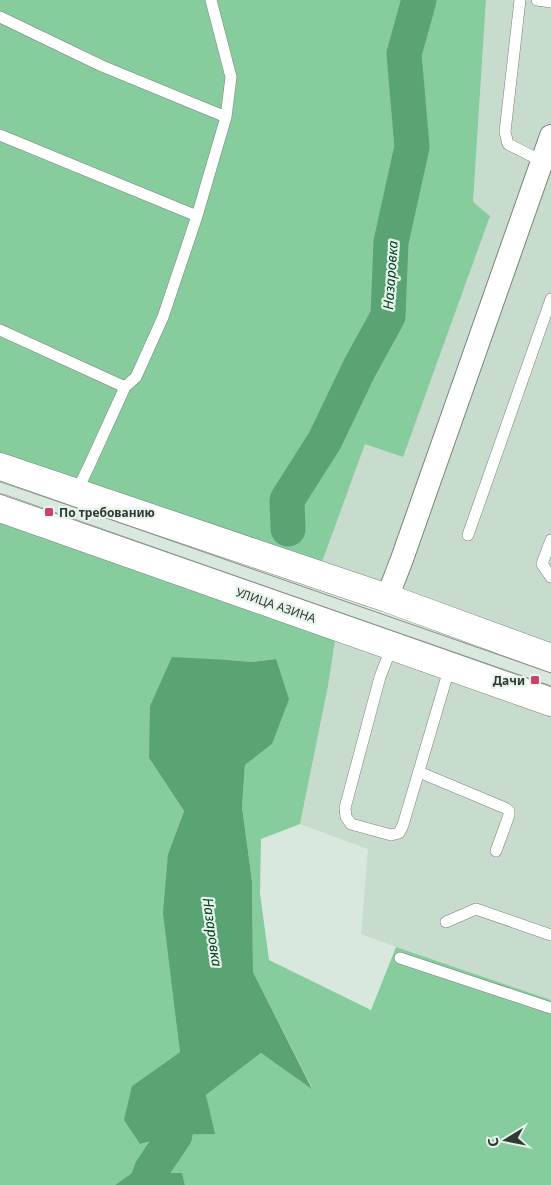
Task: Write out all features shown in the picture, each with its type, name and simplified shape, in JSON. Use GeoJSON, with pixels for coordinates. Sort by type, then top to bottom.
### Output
{"type":"FeatureCollection","features":[{"type":"Feature","properties":{"kind":"street"},"geometry":{"type":"LineString","coordinates":[[387,598],[551,136]]}},
{"type":"Feature","properties":{"kind":"street"},"geometry":{"type":"LineString","coordinates":[[0,467],[387,598],[551,658]]}},
{"type":"Feature","properties":{"kind":"street","name":"УЛИЦА АЗИНА"},"geometry":{"type":"LineString","coordinates":[[0,508],[551,702]]}},
{"type":"Feature","properties":{"kind":"lane"},"geometry":{"type":"LineString","coordinates":[[76,493],[125,386],[136,377],[163,317],[197,216],[226,117],[231,77],[212,0]]}},
{"type":"Feature","properties":{"kind":"lane"},"geometry":{"type":"LineString","coordinates":[[520,0],[505,132],[508,144],[542,161]]}},
{"type":"Feature","properties":{"kind":"lane"},"geometry":{"type":"LineString","coordinates":[[537,0],[551,2]]}},
{"type":"Feature","properties":{"kind":"lane"},"geometry":{"type":"LineString","coordinates":[[0,17],[102,66],[226,117]]}},
{"type":"Feature","properties":{"kind":"lane"},"geometry":{"type":"LineString","coordinates":[[0,135],[197,216]]}},
{"type":"Feature","properties":{"kind":"lane"},"geometry":{"type":"LineString","coordinates":[[468,536],[551,299]]}},
{"type":"Feature","properties":{"kind":"lane"},"geometry":{"type":"LineString","coordinates":[[0,330],[125,386]]}},
{"type":"Feature","properties":{"kind":"lane"},"geometry":{"type":"LineString","coordinates":[[551,540],[542,564],[551,577]]}},
{"type":"Feature","properties":{"kind":"lane"},"geometry":{"type":"LineString","coordinates":[[392,646],[380,676],[345,808],[346,817],[350,824],[390,835],[399,832],[403,825],[450,666]]}},
{"type":"Feature","properties":{"kind":"lane"},"geometry":{"type":"LineString","coordinates":[[419,772],[509,811],[496,851]]}},
{"type":"Feature","properties":{"kind":"lane"},"geometry":{"type":"LineString","coordinates":[[446,922],[476,909],[551,935]]}},
{"type":"Feature","properties":{"kind":"lane"},"geometry":{"type":"LineString","coordinates":[[400,958],[551,1008]]}},
{"type":"Feature","properties":{"kind":"shaded area"},"geometry":{"type":"Polygon","coordinates":[[[0,0],[486,0],[473,202],[490,216],[403,457],[365,444],[322,562],[0,454],[0,0]]]}},
{"type":"Feature","properties":{"kind":"shaded area"},"geometry":{"type":"Polygon","coordinates":[[[486,0],[551,0],[551,646],[322,562],[365,443],[402,457],[473,202],[486,0]]]}},
{"type":"Feature","properties":{"kind":"shaded area"},"geometry":{"type":"Polygon","coordinates":[[[0,518],[336,634],[328,686],[300,824],[261,839],[260,893],[269,960],[371,1010],[396,947],[551,1000],[551,1185],[185,1185],[182,1173],[132,1173],[115,1185],[0,1185],[0,518]],[[276,659],[252,662],[228,660],[149,758],[184,811],[168,854],[180,1052],[132,1086],[140,1144],[175,1135],[214,1134],[206,1095],[261,1053],[312,1088],[253,972],[252,881],[242,807],[245,765],[272,744],[276,659]]]}},
{"type":"Feature","properties":{"kind":"shaded area"},"geometry":{"type":"Polygon","coordinates":[[[336,634],[551,711],[551,1000],[361,934],[368,849],[300,824],[328,686],[336,634]]]}},
{"type":"Feature","properties":{"kind":"water"},"geometry":{"type":"Polygon","coordinates":[[[172,657],[252,662],[276,659],[289,699],[272,744],[245,765],[242,807],[252,881],[253,972],[312,1089],[261,1053],[206,1095],[215,1134],[175,1135],[140,1144],[124,1120],[132,1086],[180,1052],[163,913],[168,854],[184,811],[149,758],[150,706],[172,657]]]}},
{"type":"Feature","properties":{"kind":"water"},"geometry":{"type":"Polygon","coordinates":[[[132,1173],[182,1173],[185,1185],[115,1185],[132,1173]]]}},
{"type":"Feature","properties":{"kind":"waterway","name":"Назаровка"},"geometry":{"type":"LineString","coordinates":[[288,529],[287,500],[325,440],[359,369],[388,316],[391,242],[412,147],[404,54],[419,0]]}},
{"type":"Feature","properties":{"kind":"waterway","name":"Назаровка"},"geometry":{"type":"LineString","coordinates":[[146,1185],[152,1169],[175,1135],[175,1089],[177,1087]]}},
{"type":"Feature","properties":{"kind":"tram line"},"geometry":{"type":"LineString","coordinates":[[0,481],[551,673]]}},
{"type":"Feature","properties":{"kind":"tram line"},"geometry":{"type":"LineString","coordinates":[[0,494],[551,686]]}},
{"type":"Feature","properties":{"kind":"place","name":"По требованию"},"geometry":{"type":"Point","coordinates":[49,512]}},
{"type":"Feature","properties":{"kind":"place","name":"Дачи"},"geometry":{"type":"Point","coordinates":[535,680]}}]}
